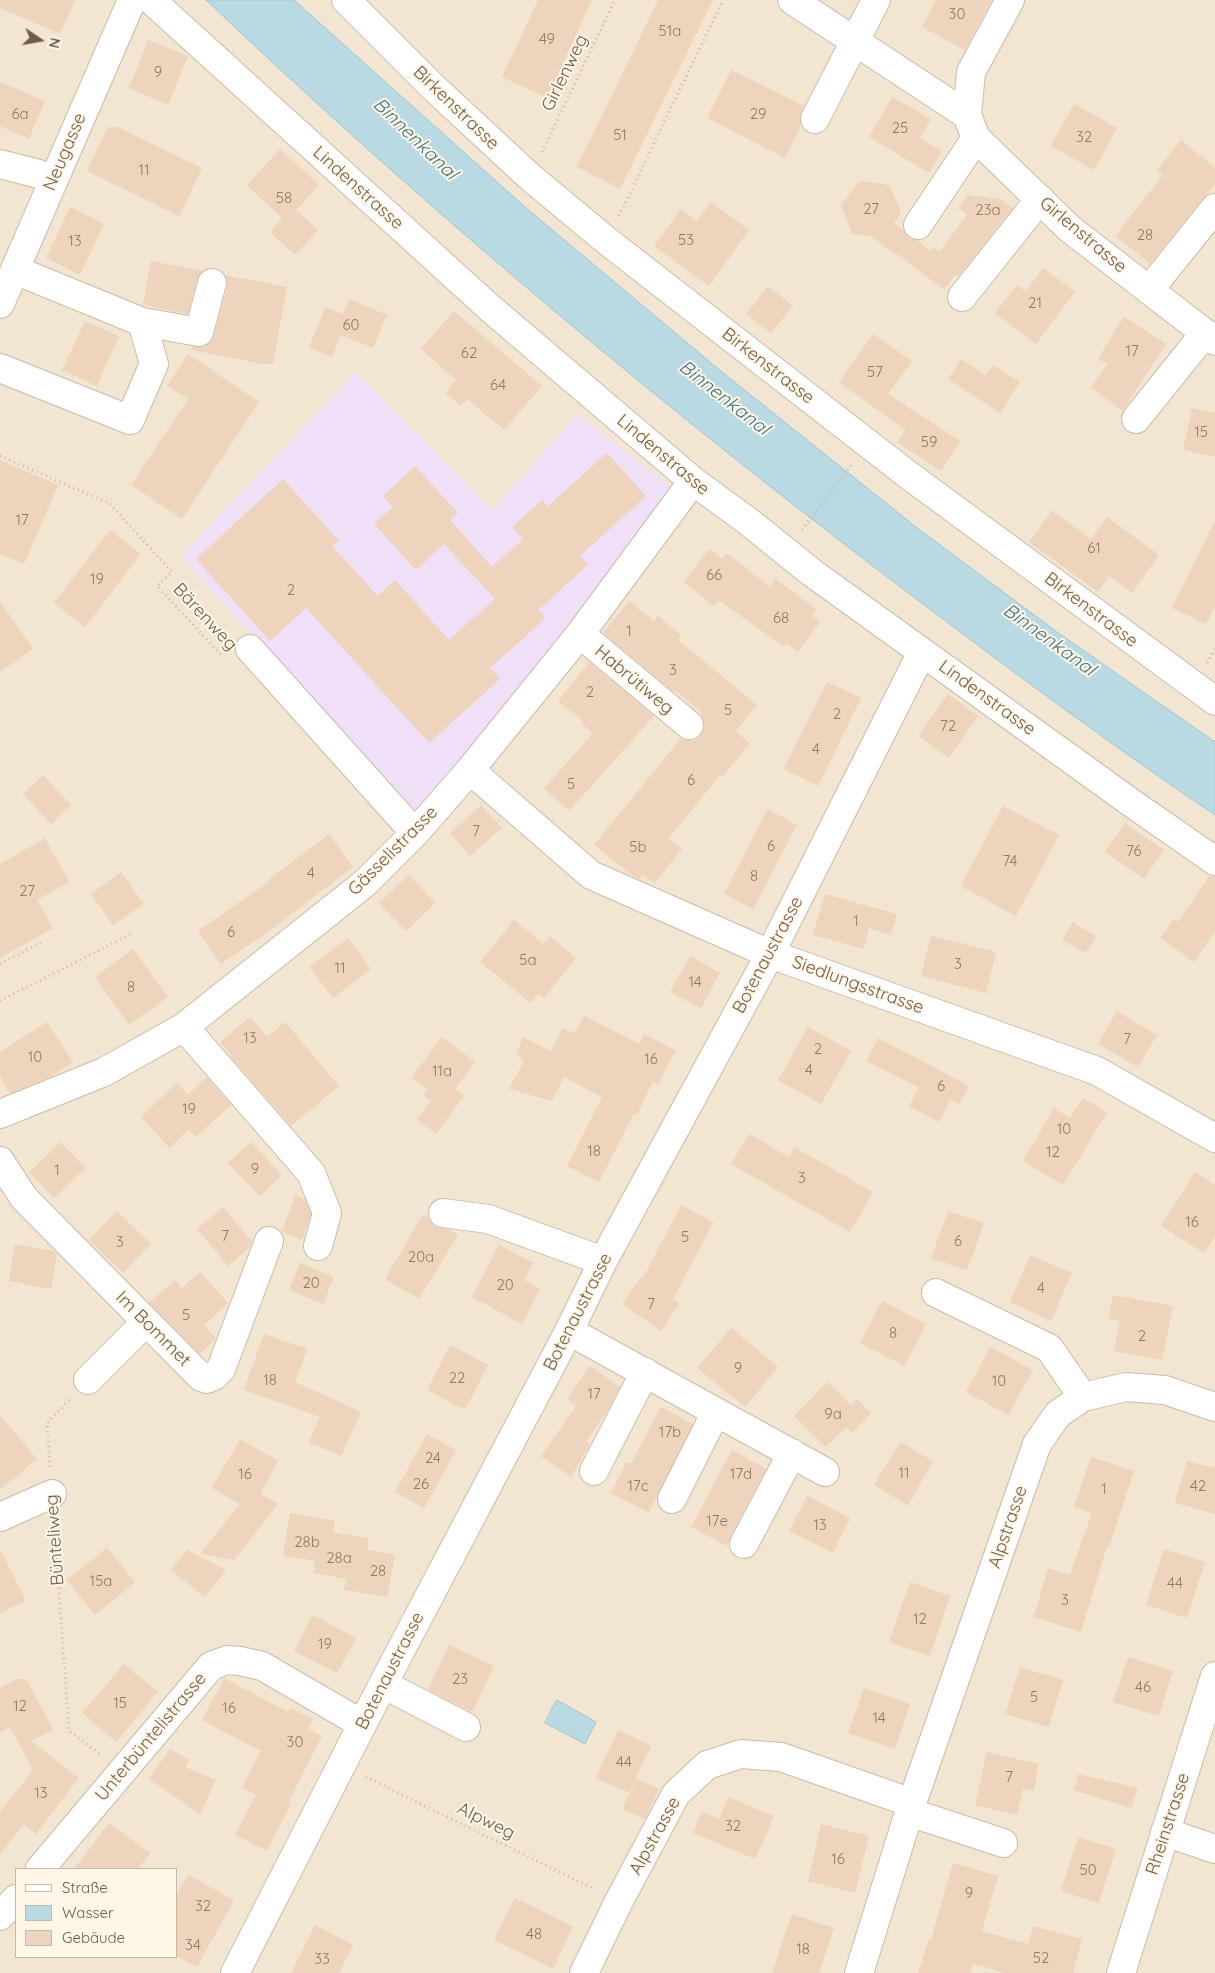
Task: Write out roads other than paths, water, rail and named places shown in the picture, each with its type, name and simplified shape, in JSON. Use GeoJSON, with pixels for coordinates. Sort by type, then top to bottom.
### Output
{"type":"FeatureCollection","features":[{"type":"Feature","properties":{"kind":"street","name":"Neugasse"},"geometry":{"type":"LineString","coordinates":[[0,304],[132,0]]}},
{"type":"Feature","properties":{"kind":"street","name":"Lindenstrasse"},"geometry":{"type":"LineString","coordinates":[[151,0],[491,309],[693,482],[922,652],[1215,860]]}},
{"type":"Feature","properties":{"kind":"street","name":"Birkenstrasse"},"geometry":{"type":"LineString","coordinates":[[346,0],[433,87],[530,177],[607,241],[907,474],[1215,701]]}},
{"type":"Feature","properties":{"kind":"street","name":"Girlenstrasse"},"geometry":{"type":"LineString","coordinates":[[792,0],[855,41],[971,126],[1070,229],[1210,337]]}},
{"type":"Feature","properties":{"kind":"street"},"geometry":{"type":"LineString","coordinates":[[815,119],[876,0]]}},
{"type":"Feature","properties":{"kind":"street"},"geometry":{"type":"LineString","coordinates":[[918,225],[971,126],[971,72],[1010,0]]}},
{"type":"Feature","properties":{"kind":"street"},"geometry":{"type":"LineString","coordinates":[[0,164],[39,174],[53,180]]}},
{"type":"Feature","properties":{"kind":"street"},"geometry":{"type":"LineString","coordinates":[[962,297],[1040,199]]}},
{"type":"Feature","properties":{"kind":"street"},"geometry":{"type":"LineString","coordinates":[[1149,290],[1215,208]]}},
{"type":"Feature","properties":{"kind":"street"},"geometry":{"type":"LineString","coordinates":[[14,270],[142,322],[199,332],[212,284]]}},
{"type":"Feature","properties":{"kind":"street"},"geometry":{"type":"LineString","coordinates":[[0,368],[130,420],[154,364],[142,322]]}},
{"type":"Feature","properties":{"kind":"street"},"geometry":{"type":"LineString","coordinates":[[1136,419],[1210,337]]}},
{"type":"Feature","properties":{"kind":"street","name":"Gässelistrasse"},"geometry":{"type":"LineString","coordinates":[[0,1114],[104,1072],[184,1027],[365,883],[415,833],[470,770],[580,634],[693,482]]}},
{"type":"Feature","properties":{"kind":"street","name":"Habrütiweg"},"geometry":{"type":"LineString","coordinates":[[580,634],[689,725]]}},
{"type":"Feature","properties":{"kind":"street"},"geometry":{"type":"LineString","coordinates":[[250,649],[415,833]]}},
{"type":"Feature","properties":{"kind":"street","name":"Botenaustrasse"},"geometry":{"type":"LineString","coordinates":[[236,1973],[362,1724],[569,1331],[603,1261],[770,954],[922,652]]}},
{"type":"Feature","properties":{"kind":"street","name":"Siedlungsstrasse"},"geometry":{"type":"LineString","coordinates":[[470,770],[591,875],[770,954],[1097,1071],[1215,1138]]}},
{"type":"Feature","properties":{"kind":"street"},"geometry":{"type":"LineString","coordinates":[[184,1027],[311,1174],[327,1213],[318,1246]]}},
{"type":"Feature","properties":{"kind":"street","name":"Im Bommet"},"geometry":{"type":"LineString","coordinates":[[0,1161],[24,1198],[201,1377],[207,1379],[222,1369],[269,1242]]}},
{"type":"Feature","properties":{"kind":"street"},"geometry":{"type":"LineString","coordinates":[[443,1213],[488,1219],[603,1261]]}},
{"type":"Feature","properties":{"kind":"street"},"geometry":{"type":"LineString","coordinates":[[936,1293],[1049,1348],[1083,1397]]}},
{"type":"Feature","properties":{"kind":"street"},"geometry":{"type":"LineString","coordinates":[[88,1380],[146,1322]]}},
{"type":"Feature","properties":{"kind":"street"},"geometry":{"type":"LineString","coordinates":[[569,1331],[826,1472]]}},
{"type":"Feature","properties":{"kind":"street"},"geometry":{"type":"LineString","coordinates":[[594,1471],[645,1372]]}},
{"type":"Feature","properties":{"kind":"street","name":"Alpstrasse"},"geometry":{"type":"LineString","coordinates":[[859,1973],[911,1807],[1037,1444],[1058,1414],[1083,1397],[1126,1387],[1165,1390],[1215,1407]]}},
{"type":"Feature","properties":{"kind":"street"},"geometry":{"type":"LineString","coordinates":[[672,1499],[716,1412]]}},
{"type":"Feature","properties":{"kind":"street"},"geometry":{"type":"LineString","coordinates":[[744,1544],[792,1453]]}},
{"type":"Feature","properties":{"kind":"street"},"geometry":{"type":"LineString","coordinates":[[0,1517],[52,1494]]}},
{"type":"Feature","properties":{"kind":"street","name":"Unterbüntelistrasse"},"geometry":{"type":"LineString","coordinates":[[41,1868],[210,1666],[227,1660],[262,1666],[362,1724]]}},
{"type":"Feature","properties":{"kind":"street"},"geometry":{"type":"LineString","coordinates":[[383,1684],[466,1727]]}},
{"type":"Feature","properties":{"kind":"street","name":"Rheinstrasse"},"geometry":{"type":"LineString","coordinates":[[1121,1973],[1165,1832],[1205,1740],[1213,1686]]}},
{"type":"Feature","properties":{"kind":"street","name":"Alpstrasse"},"geometry":{"type":"LineString","coordinates":[[584,1973],[619,1901],[676,1794],[707,1765],[740,1754],[781,1757],[911,1807]]}},
{"type":"Feature","properties":{"kind":"street"},"geometry":{"type":"LineString","coordinates":[[911,1807],[1003,1843]]}},
{"type":"Feature","properties":{"kind":"street"},"geometry":{"type":"LineString","coordinates":[[1165,1832],[1215,1849]]}},
{"type":"Feature","properties":{"kind":"street"},"geometry":{"type":"LineString","coordinates":[[0,1916],[15,1900]]}},
{"type":"Feature","properties":{"kind":"water","name":"Binnenkanal"},"geometry":{"type":"Polygon","coordinates":[[[206,0],[294,0],[525,207],[722,372],[916,527],[1057,632],[1215,742],[1215,815],[1103,737],[919,601],[826,530],[644,385],[554,311],[377,158],[206,0]]]}},
{"type":"Feature","properties":{"kind":"water"},"geometry":{"type":"Polygon","coordinates":[[[557,1700],[596,1722],[585,1744],[545,1723],[557,1700]]]}}]}
